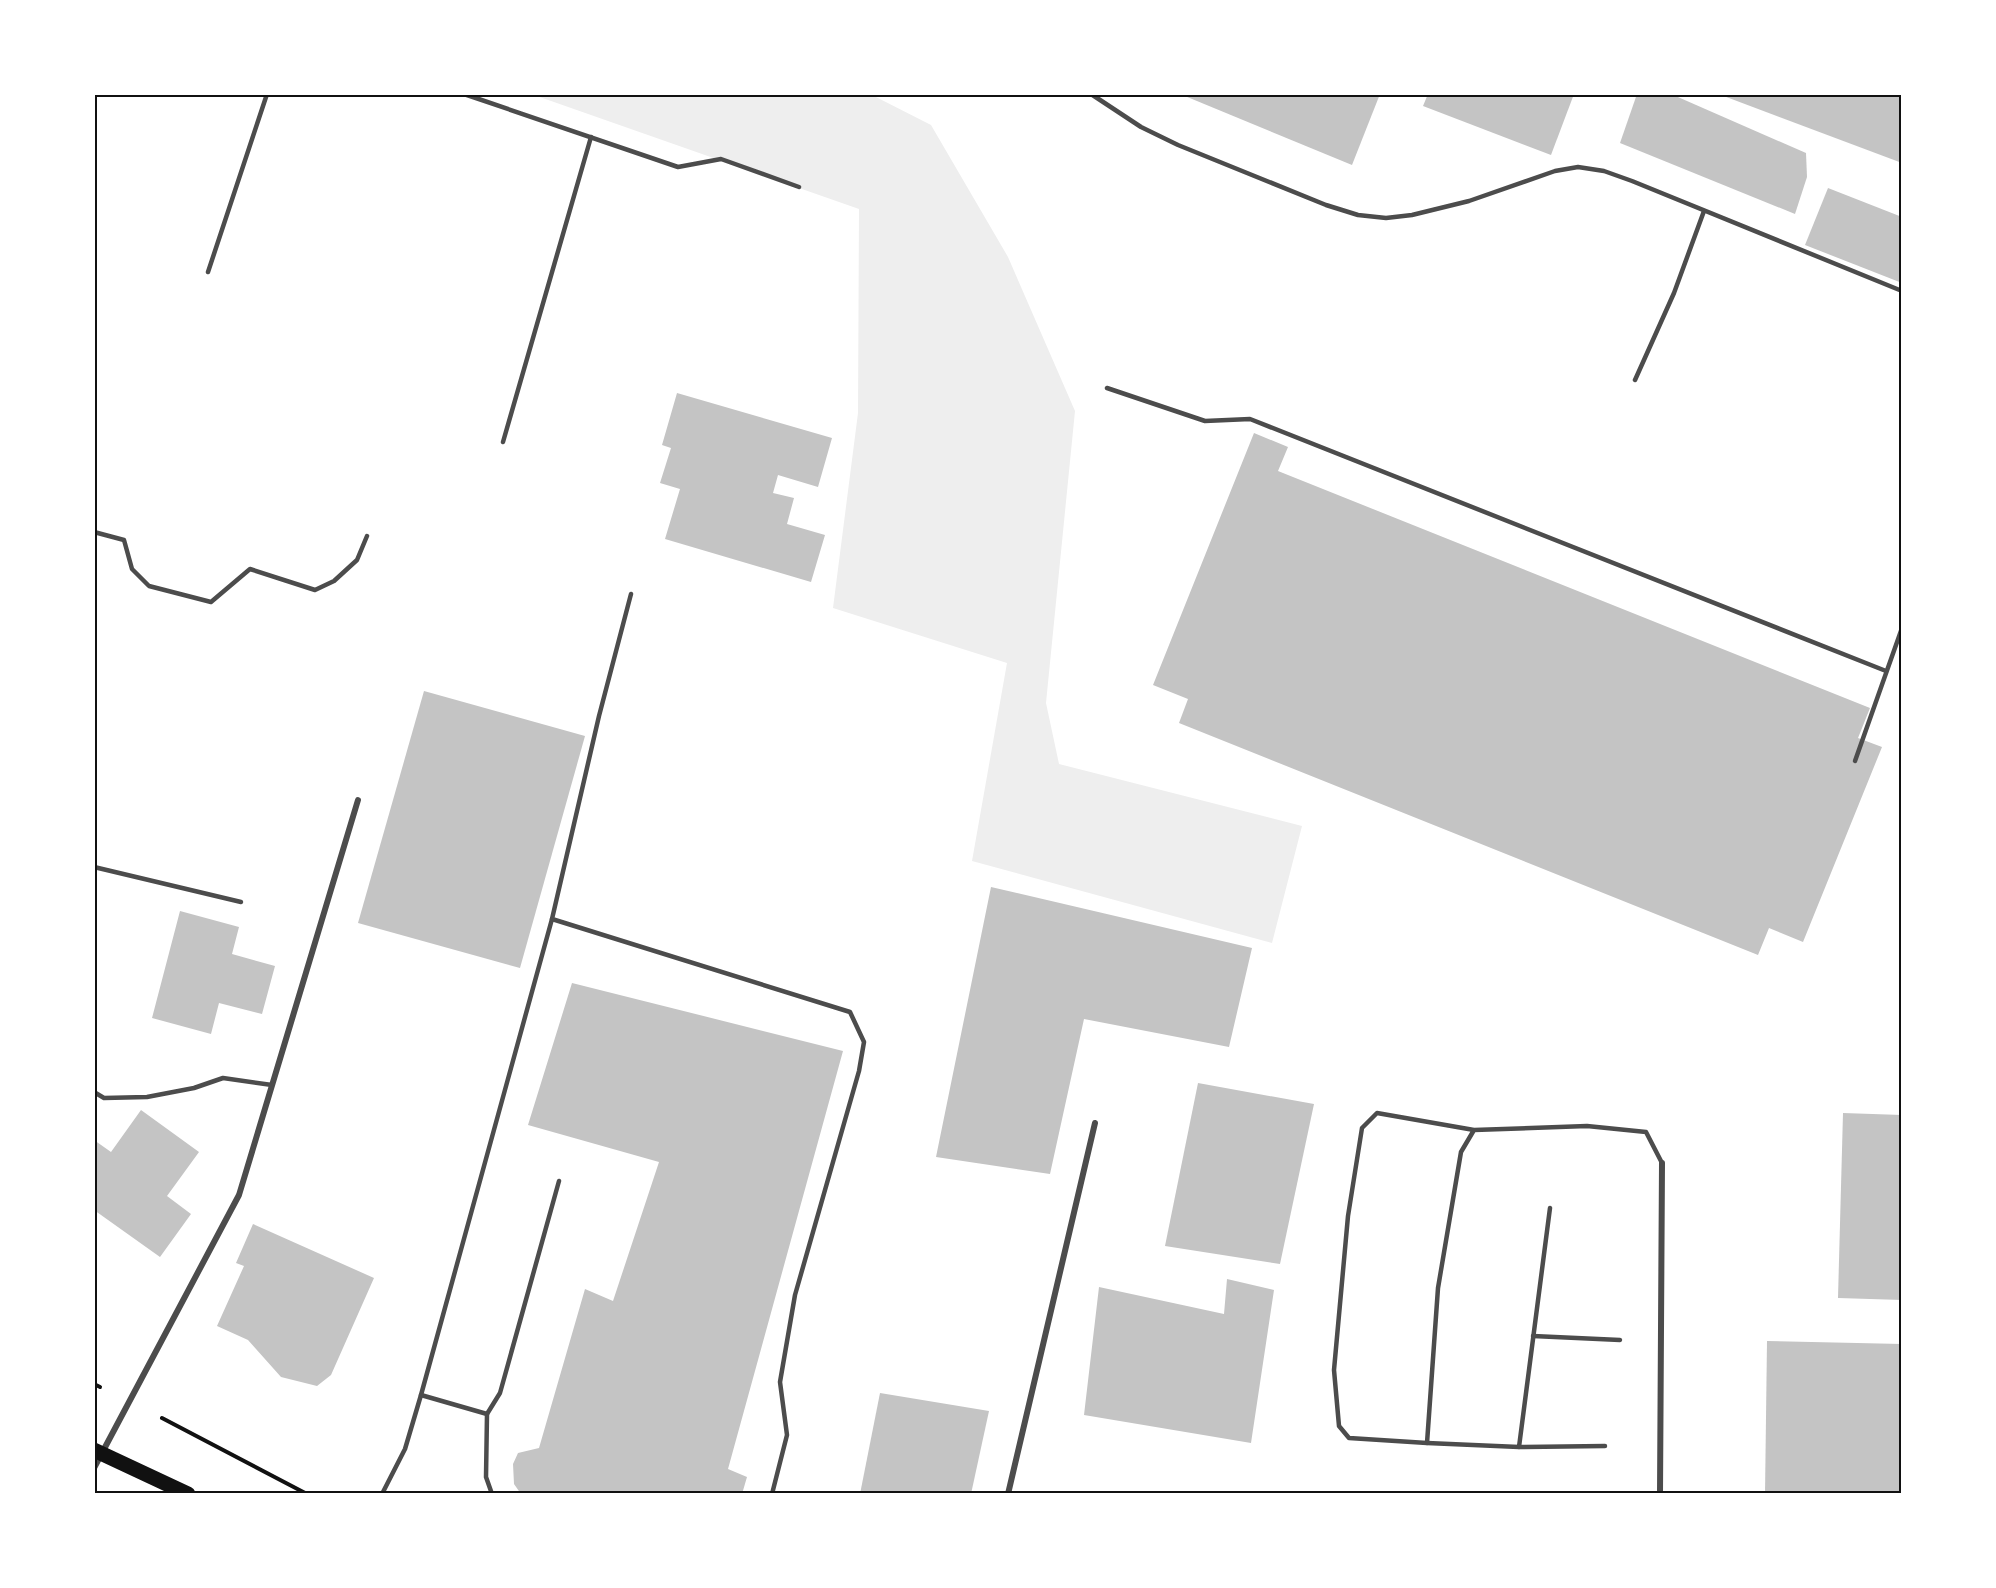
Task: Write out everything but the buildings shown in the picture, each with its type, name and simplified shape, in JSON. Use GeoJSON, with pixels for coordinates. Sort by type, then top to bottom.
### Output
{"type":"FeatureCollection","features":[{"type":"Feature","properties":{"kind":"main road"},"geometry":{"type":"LineString","coordinates":[[98,1452],[188,1494]]}},
{"type":"Feature","properties":{"kind":"street"},"geometry":{"type":"LineString","coordinates":[[94,1468],[98,1452],[239,1195],[358,800]]}},
{"type":"Feature","properties":{"kind":"street"},"geometry":{"type":"LineString","coordinates":[[1008,1494],[1095,1124]]}},
{"type":"Feature","properties":{"kind":"street"},"geometry":{"type":"LineString","coordinates":[[1660,1494],[1662,1163]]}},
{"type":"Feature","properties":{"kind":"lane"},"geometry":{"type":"LineString","coordinates":[[208,272],[267,94]]}},
{"type":"Feature","properties":{"kind":"lane"},"geometry":{"type":"LineString","coordinates":[[464,94],[678,167],[722,159],[799,187]]}},
{"type":"Feature","properties":{"kind":"lane"},"geometry":{"type":"LineString","coordinates":[[1091,94],[1141,127],[1178,145],[1326,205],[1358,215],[1386,218],[1412,215],[1468,201],[1555,171],[1578,167],[1604,171],[1902,291]]}},
{"type":"Feature","properties":{"kind":"lane"},"geometry":{"type":"LineString","coordinates":[[503,442],[591,137]]}},
{"type":"Feature","properties":{"kind":"lane"},"geometry":{"type":"LineString","coordinates":[[1635,380],[1674,293],[1704,211]]}},
{"type":"Feature","properties":{"kind":"lane"},"geometry":{"type":"LineString","coordinates":[[1107,388],[1205,421],[1250,419],[1886,671]]}},
{"type":"Feature","properties":{"kind":"lane"},"geometry":{"type":"LineString","coordinates":[[94,532],[124,540],[132,569],[149,586],[211,602],[250,569],[315,590],[334,581],[357,560],[366,536]]}},
{"type":"Feature","properties":{"kind":"lane"},"geometry":{"type":"LineString","coordinates":[[381,1494],[405,1449],[422,1395],[552,919],[599,716],[631,594]]}},
{"type":"Feature","properties":{"kind":"lane"},"geometry":{"type":"LineString","coordinates":[[1855,760],[1902,628]]}},
{"type":"Feature","properties":{"kind":"lane"},"geometry":{"type":"LineString","coordinates":[[94,867],[241,902]]}},
{"type":"Feature","properties":{"kind":"lane"},"geometry":{"type":"LineString","coordinates":[[552,919],[850,1012],[864,1042],[859,1071],[795,1295],[780,1382],[787,1435],[772,1494]]}},
{"type":"Feature","properties":{"kind":"lane"},"geometry":{"type":"LineString","coordinates":[[94,1092],[104,1098],[147,1097],[194,1088],[223,1078],[272,1085]]}},
{"type":"Feature","properties":{"kind":"lane"},"geometry":{"type":"LineString","coordinates":[[1605,1446],[1519,1447],[1349,1438],[1339,1426],[1334,1370],[1348,1216],[1362,1128],[1377,1113],[1474,1130],[1587,1126],[1646,1132],[1662,1163]]}},
{"type":"Feature","properties":{"kind":"lane"},"geometry":{"type":"LineString","coordinates":[[1427,1443],[1438,1288],[1461,1152],[1474,1130]]}},
{"type":"Feature","properties":{"kind":"lane"},"geometry":{"type":"LineString","coordinates":[[492,1494],[486,1477],[487,1414],[500,1393],[559,1181]]}},
{"type":"Feature","properties":{"kind":"lane"},"geometry":{"type":"LineString","coordinates":[[1519,1447],[1550,1208]]}},
{"type":"Feature","properties":{"kind":"lane"},"geometry":{"type":"LineString","coordinates":[[1533,1336],[1620,1340]]}},
{"type":"Feature","properties":{"kind":"lane"},"geometry":{"type":"LineString","coordinates":[[422,1395],[487,1414]]}},
{"type":"Feature","properties":{"kind":"path"},"geometry":{"type":"LineString","coordinates":[[94,1384],[100,1387]]}},
{"type":"Feature","properties":{"kind":"path"},"geometry":{"type":"LineString","coordinates":[[162,1418],[307,1494]]}},
{"type":"Feature","properties":{"kind":"shaded area"},"geometry":{"type":"Polygon","coordinates":[[[534,95],[872,95],[931,125],[1008,257],[1075,411],[1046,703],[1059,764],[1302,826],[1272,943],[972,861],[1007,663],[833,608],[858,413],[859,209],[534,95]]]}}]}
